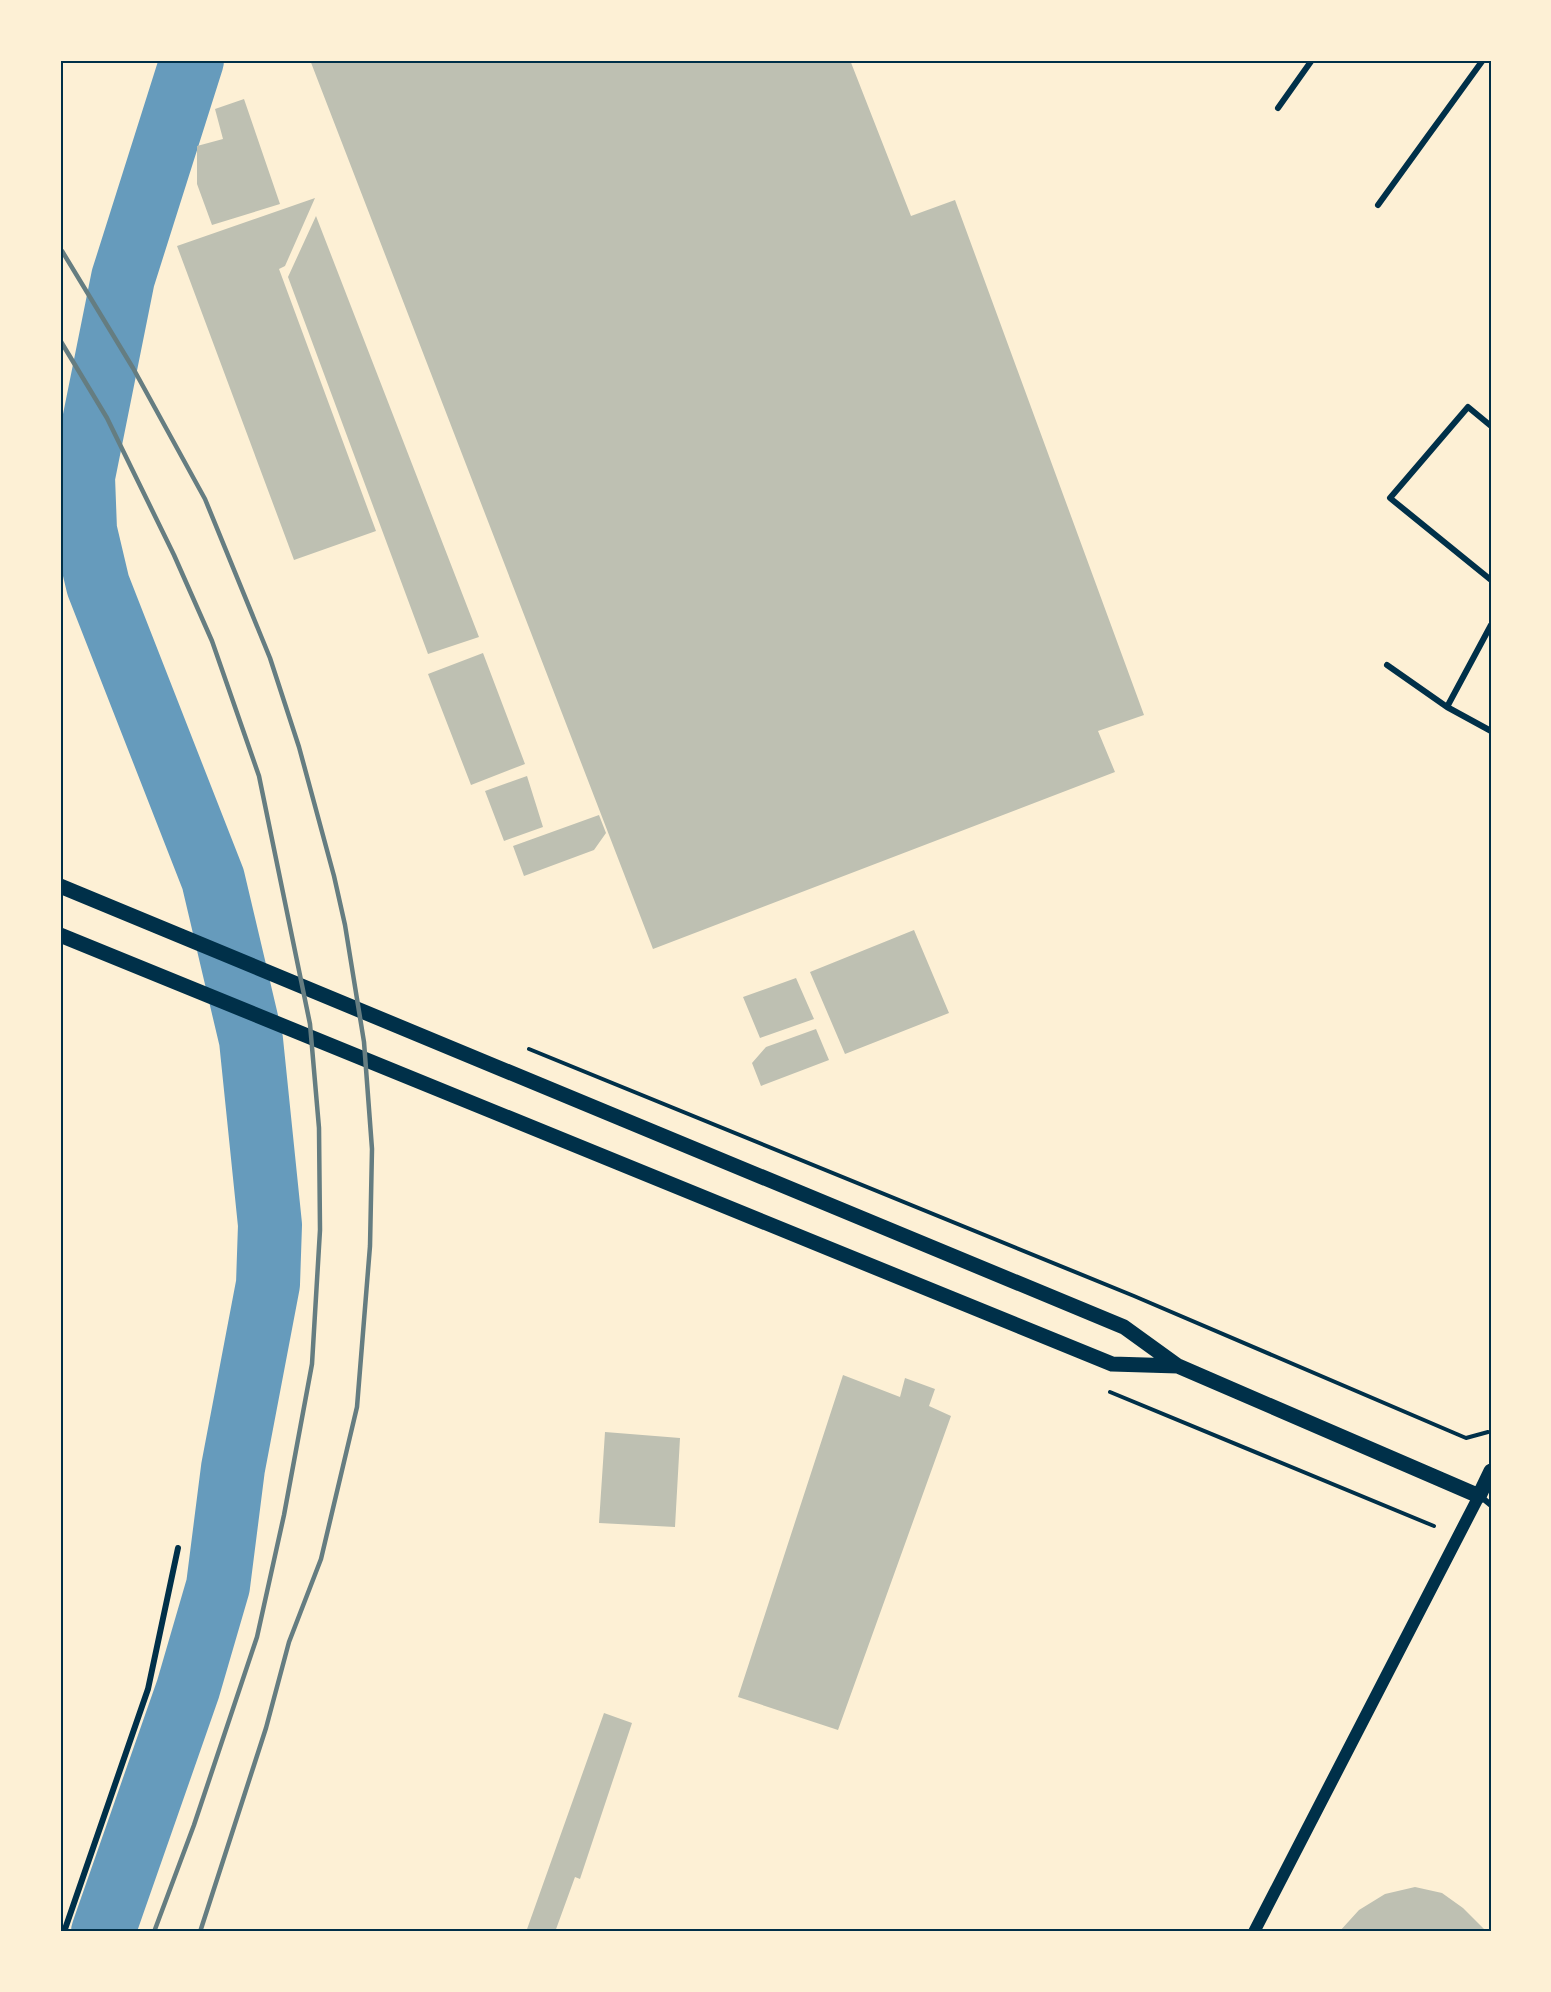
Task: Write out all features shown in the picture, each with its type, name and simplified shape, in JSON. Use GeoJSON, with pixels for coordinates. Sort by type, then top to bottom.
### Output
{"type":"FeatureCollection","features":[{"type":"Feature","properties":{"kind":"main road"},"geometry":{"type":"LineString","coordinates":[[60,886],[1124,1327],[1178,1366],[1485,1501]]}},
{"type":"Feature","properties":{"kind":"main road"},"geometry":{"type":"LineString","coordinates":[[67,937],[1112,1364],[1178,1366]]}},
{"type":"Feature","properties":{"kind":"main road"},"geometry":{"type":"LineString","coordinates":[[1254,1932],[1485,1501],[1491,1471]]}},
{"type":"Feature","properties":{"kind":"street"},"geometry":{"type":"LineString","coordinates":[[1278,108],[1312,60]]}},
{"type":"Feature","properties":{"kind":"street"},"geometry":{"type":"LineString","coordinates":[[1378,205],[1483,60]]}},
{"type":"Feature","properties":{"kind":"street"},"geometry":{"type":"LineString","coordinates":[[1491,426],[1468,406],[1390,498],[1491,580]]}},
{"type":"Feature","properties":{"kind":"street"},"geometry":{"type":"LineString","coordinates":[[1447,707],[1491,625]]}},
{"type":"Feature","properties":{"kind":"street"},"geometry":{"type":"LineString","coordinates":[[1387,665],[1447,707],[1491,731]]}},
{"type":"Feature","properties":{"kind":"street"},"geometry":{"type":"LineString","coordinates":[[63,1932],[148,1689],[178,1548]]}},
{"type":"Feature","properties":{"kind":"path"},"geometry":{"type":"LineString","coordinates":[[528,1048],[1134,1296],[1466,1438],[1488,1432]]}},
{"type":"Feature","properties":{"kind":"path"},"geometry":{"type":"LineString","coordinates":[[1105,1389],[1434,1526]]}},
{"type":"Feature","properties":{"kind":"building"},"geometry":{"type":"Polygon","coordinates":[[[310,60],[850,60],[911,216],[955,200],[1144,715],[1098,731],[1115,772],[653,949],[310,60]]]}},
{"type":"Feature","properties":{"kind":"building"},"geometry":{"type":"Polygon","coordinates":[[[244,99],[280,204],[212,225],[197,184],[197,146],[223,139],[215,109],[244,99]]]}},
{"type":"Feature","properties":{"kind":"building"},"geometry":{"type":"Polygon","coordinates":[[[315,198],[285,266],[279,269],[376,531],[294,560],[177,246],[315,198]]]}},
{"type":"Feature","properties":{"kind":"building"},"geometry":{"type":"Polygon","coordinates":[[[316,216],[479,637],[428,654],[288,277],[316,216]]]}},
{"type":"Feature","properties":{"kind":"building"},"geometry":{"type":"Polygon","coordinates":[[[483,653],[525,764],[471,785],[428,674],[483,653]]]}},
{"type":"Feature","properties":{"kind":"building"},"geometry":{"type":"Polygon","coordinates":[[[527,776],[543,827],[504,841],[485,791],[527,776]]]}},
{"type":"Feature","properties":{"kind":"building"},"geometry":{"type":"Polygon","coordinates":[[[599,815],[606,833],[594,850],[524,876],[513,846],[599,815]]]}},
{"type":"Feature","properties":{"kind":"building"},"geometry":{"type":"Polygon","coordinates":[[[914,930],[949,1013],[845,1054],[810,972],[914,930]]]}},
{"type":"Feature","properties":{"kind":"building"},"geometry":{"type":"Polygon","coordinates":[[[796,978],[814,1019],[760,1038],[743,997],[796,978]]]}},
{"type":"Feature","properties":{"kind":"building"},"geometry":{"type":"Polygon","coordinates":[[[816,1029],[829,1060],[761,1086],[752,1063],[766,1047],[816,1029]]]}},
{"type":"Feature","properties":{"kind":"building"},"geometry":{"type":"Polygon","coordinates":[[[843,1375],[900,1397],[905,1378],[935,1389],[929,1406],[951,1416],[838,1730],[738,1697],[843,1375]]]}},
{"type":"Feature","properties":{"kind":"building"},"geometry":{"type":"Polygon","coordinates":[[[605,1432],[680,1438],[675,1527],[599,1523],[605,1432]]]}},
{"type":"Feature","properties":{"kind":"building"},"geometry":{"type":"Polygon","coordinates":[[[604,1713],[632,1723],[580,1879],[575,1877],[555,1932],[526,1932],[604,1713]]]}},
{"type":"Feature","properties":{"kind":"building"},"geometry":{"type":"Polygon","coordinates":[[[1415,1887],[1442,1893],[1463,1908],[1487,1932],[1339,1932],[1359,1910],[1385,1894],[1415,1887]]]}},
{"type":"Feature","properties":{"kind":"waterway"},"geometry":{"type":"LineString","coordinates":[[103,1932],[188,1689],[218,1586],[233,1468],[268,1284],[270,1225],[251,1040],[213,879],[98,585],[85,530],[83,477],[123,278],[192,60]]}},
{"type":"Feature","properties":{"kind":"railway"},"geometry":{"type":"LineString","coordinates":[[62,251],[133,368],[205,499],[270,658],[299,747],[334,876],[345,925],[364,1042],[372,1149],[370,1246],[357,1407],[321,1559],[289,1642],[266,1728],[200,1932]]}},
{"type":"Feature","properties":{"kind":"railway"},"geometry":{"type":"LineString","coordinates":[[60,340],[107,418],[174,555],[212,641],[259,776],[310,1024],[319,1128],[320,1230],[312,1364],[284,1515],[257,1637],[194,1825],[154,1932]]}}]}
